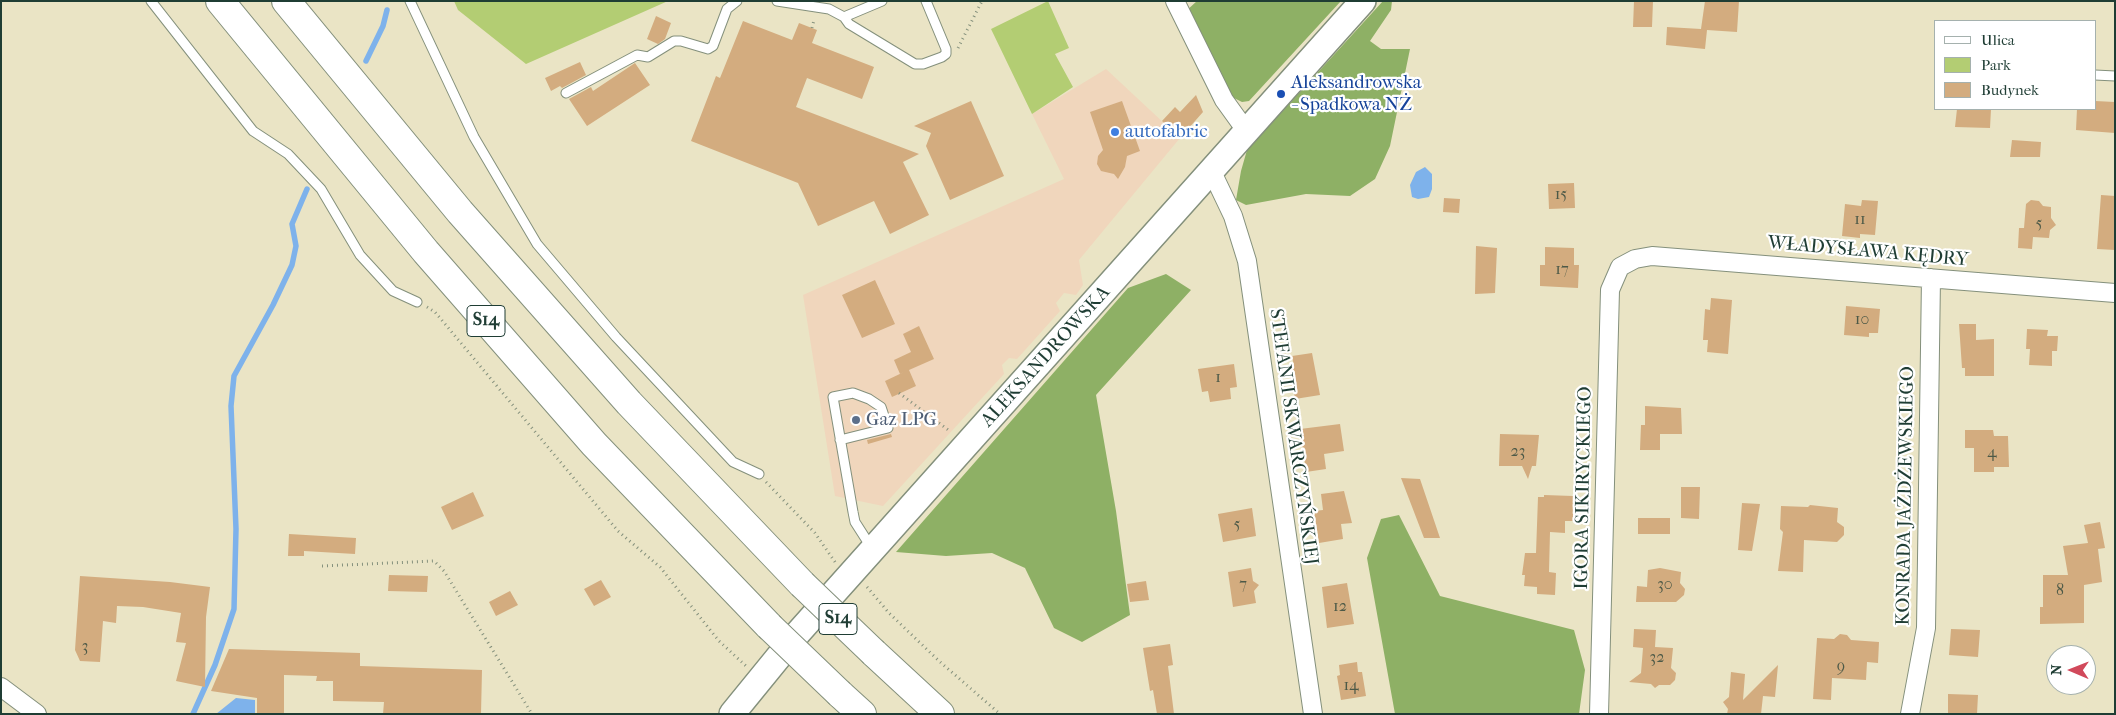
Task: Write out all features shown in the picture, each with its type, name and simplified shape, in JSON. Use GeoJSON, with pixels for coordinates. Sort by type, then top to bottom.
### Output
{"type":"FeatureCollection","features":[{"type":"Feature","properties":{"kind":"highway","name":"S14"},"geometry":{"type":"LineString","coordinates":[[220,1],[426,252],[568,415],[680,536],[769,626],[862,714]]}},
{"type":"Feature","properties":{"kind":"highway","name":"S14"},"geometry":{"type":"LineString","coordinates":[[286,1],[460,212],[596,367],[714,495],[802,584],[940,714]]}},
{"type":"Feature","properties":{"kind":"main road","name":"ALEKSANDROWSKA"},"geometry":{"type":"LineString","coordinates":[[732,714],[759,678],[873,549],[1363,1]]}},
{"type":"Feature","properties":{"kind":"street"},"geometry":{"type":"LineString","coordinates":[[1175,1],[1224,100],[1247,132]]}},
{"type":"Feature","properties":{"kind":"street","name":"STEFANII SKWARCZYŃSKIEJ"},"geometry":{"type":"LineString","coordinates":[[1212,172],[1232,216],[1247,261],[1313,714]]}},
{"type":"Feature","properties":{"kind":"street","name":"WŁADYSŁAWA KĘDRY"},"geometry":{"type":"LineString","coordinates":[[1620,267],[1635,259],[1652,256],[2115,293]]}},
{"type":"Feature","properties":{"kind":"street","name":"IGORA SIKIRYCKIEGO"},"geometry":{"type":"LineString","coordinates":[[1599,714],[1610,290],[1620,267]]}},
{"type":"Feature","properties":{"kind":"street","name":"KONRADA JAŻDŻEWSKIEGO"},"geometry":{"type":"LineString","coordinates":[[1910,714],[1926,628],[1931,278]]}},
{"type":"Feature","properties":{"kind":"street"},"geometry":{"type":"LineString","coordinates":[[1,688],[37,714]]}},
{"type":"Feature","properties":{"kind":"lane"},"geometry":{"type":"LineString","coordinates":[[151,1],[253,131],[288,154],[321,189],[360,255],[393,291],[417,302]]}},
{"type":"Feature","properties":{"kind":"lane"},"geometry":{"type":"LineString","coordinates":[[410,1],[474,137],[537,244],[616,337],[733,462],[759,474]]}},
{"type":"Feature","properties":{"kind":"lane"},"geometry":{"type":"LineString","coordinates":[[566,93],[637,55],[648,57],[674,42],[681,41],[708,49],[713,46],[727,9],[737,1]]}},
{"type":"Feature","properties":{"kind":"lane"},"geometry":{"type":"LineString","coordinates":[[777,1],[829,9],[844,17],[849,24],[915,64],[923,64],[946,54],[946,49],[926,1]]}},
{"type":"Feature","properties":{"kind":"lane"},"geometry":{"type":"LineString","coordinates":[[844,17],[882,1]]}},
{"type":"Feature","properties":{"kind":"lane"},"geometry":{"type":"LineString","coordinates":[[2096,75],[2115,76]]}},
{"type":"Feature","properties":{"kind":"lane"},"geometry":{"type":"LineString","coordinates":[[840,440],[888,428],[881,407],[869,399],[853,393],[833,397],[840,440],[855,522],[873,549]]}},
{"type":"Feature","properties":{"kind":"path"},"geometry":{"type":"LineString","coordinates":[[957,51],[982,1]]}},
{"type":"Feature","properties":{"kind":"path"},"geometry":{"type":"LineString","coordinates":[[417,302],[435,312],[618,531],[660,567],[719,641],[759,678]]}},
{"type":"Feature","properties":{"kind":"path"},"geometry":{"type":"LineString","coordinates":[[899,394],[968,445]]}},
{"type":"Feature","properties":{"kind":"path"},"geometry":{"type":"LineString","coordinates":[[759,474],[815,533],[850,575],[888,613],[1000,714]]}},
{"type":"Feature","properties":{"kind":"path"},"geometry":{"type":"LineString","coordinates":[[322,566],[434,561],[444,572],[532,714]]}},
{"type":"Feature","properties":{"kind":"shaded area"},"geometry":{"type":"Polygon","coordinates":[[[1106,69],[1180,138],[1079,260],[1083,285],[1076,295],[1064,293],[1056,303],[1060,311],[1017,359],[1009,358],[1002,365],[1004,374],[883,506],[835,496],[803,295],[1064,179],[1032,114],[1106,69]]]}},
{"type":"Feature","properties":{"kind":"green space"},"geometry":{"type":"Polygon","coordinates":[[[454,1],[668,1],[526,64],[458,10],[454,1]]]}},
{"type":"Feature","properties":{"kind":"green space"},"geometry":{"type":"Polygon","coordinates":[[[1048,1],[1069,48],[1055,54],[1073,87],[1032,114],[991,29],[1048,1]]]}},
{"type":"Feature","properties":{"kind":"green space"},"geometry":{"type":"Polygon","coordinates":[[[1197,1],[1341,1],[1249,101],[1242,102],[1230,96],[1186,11],[1197,1]]]}},
{"type":"Feature","properties":{"kind":"green space"},"geometry":{"type":"Polygon","coordinates":[[[1383,1],[1392,1],[1391,10],[1370,41],[1381,49],[1410,49],[1390,146],[1375,179],[1350,196],[1306,194],[1246,205],[1236,200],[1247,150],[1383,1]]]}},
{"type":"Feature","properties":{"kind":"green space"},"geometry":{"type":"Polygon","coordinates":[[[1166,274],[1191,290],[1096,395],[1116,511],[1130,615],[1082,642],[1054,628],[1025,568],[992,553],[946,556],[896,552],[1128,288],[1166,274]]]}},
{"type":"Feature","properties":{"kind":"green space"},"geometry":{"type":"Polygon","coordinates":[[[1399,515],[1440,596],[1574,630],[1585,670],[1579,714],[1395,714],[1367,558],[1381,519],[1399,515]]]}},
{"type":"Feature","properties":{"kind":"water"},"geometry":{"type":"Polygon","coordinates":[[[1425,167],[1432,174],[1432,189],[1429,197],[1418,199],[1412,197],[1410,185],[1416,172],[1425,167]]]}},
{"type":"Feature","properties":{"kind":"water"},"geometry":{"type":"Polygon","coordinates":[[[236,698],[255,700],[255,714],[216,714],[236,698]]]}},
{"type":"Feature","properties":{"kind":"building"},"geometry":{"type":"Polygon","coordinates":[[[1634,1],[1653,1],[1652,27],[1633,27],[1634,1]]]}},
{"type":"Feature","properties":{"kind":"building"},"geometry":{"type":"Polygon","coordinates":[[[1705,1],[1739,1],[1737,32],[1707,30],[1705,49],[1666,45],[1667,27],[1701,29],[1705,1]]]}},
{"type":"Feature","properties":{"kind":"building"},"geometry":{"type":"Polygon","coordinates":[[[656,16],[671,23],[665,39],[658,44],[647,39],[656,16]]]}},
{"type":"Feature","properties":{"kind":"building"},"geometry":{"type":"Polygon","coordinates":[[[743,21],[792,40],[799,23],[817,30],[812,43],[874,67],[862,99],[807,78],[796,107],[919,154],[903,162],[929,215],[890,234],[874,201],[818,226],[798,183],[691,141],[716,76],[720,78],[743,21]]]}},
{"type":"Feature","properties":{"kind":"building"},"geometry":{"type":"Polygon","coordinates":[[[580,62],[586,75],[562,88],[560,86],[551,91],[545,78],[580,62]]]}},
{"type":"Feature","properties":{"kind":"building"},"geometry":{"type":"Polygon","coordinates":[[[635,63],[650,85],[587,126],[569,99],[591,87],[593,91],[635,63]]]}},
{"type":"Feature","properties":{"kind":"building"},"geometry":{"type":"Polygon","coordinates":[[[1196,95],[1203,112],[1180,138],[1162,121],[1175,107],[1180,112],[1196,95]]]}},
{"type":"Feature","properties":{"kind":"building"},"geometry":{"type":"Polygon","coordinates":[[[971,101],[1004,176],[950,200],[926,146],[931,133],[914,126],[971,101]]]}},
{"type":"Feature","properties":{"kind":"building","name":"autofabric"},"geometry":{"type":"Polygon","coordinates":[[[1122,101],[1140,151],[1127,156],[1125,167],[1118,179],[1114,174],[1101,171],[1097,164],[1098,156],[1103,150],[1090,112],[1122,101]]]}},
{"type":"Feature","properties":{"kind":"building"},"geometry":{"type":"Polygon","coordinates":[[[2096,101],[2115,102],[2115,133],[2076,130],[2077,110],[2096,110],[2096,101]]]}},
{"type":"Feature","properties":{"kind":"building"},"geometry":{"type":"Polygon","coordinates":[[[1957,110],[1991,110],[1990,128],[1955,127],[1957,110]]]}},
{"type":"Feature","properties":{"kind":"building"},"geometry":{"type":"Polygon","coordinates":[[[2012,140],[2041,142],[2040,157],[2010,157],[2012,140]]]}},
{"type":"Feature","properties":{"kind":"building"},"geometry":{"type":"Polygon","coordinates":[[[1574,183],[1575,208],[1549,209],[1548,184],[1574,183]]]}},
{"type":"Feature","properties":{"kind":"building"},"geometry":{"type":"Polygon","coordinates":[[[2101,195],[2115,196],[2115,250],[2097,249],[2101,195]]]}},
{"type":"Feature","properties":{"kind":"building"},"geometry":{"type":"Polygon","coordinates":[[[1444,198],[1460,199],[1459,213],[1443,212],[1444,198]]]}},
{"type":"Feature","properties":{"kind":"building"},"geometry":{"type":"Polygon","coordinates":[[[1862,200],[1878,201],[1875,235],[1860,234],[1860,238],[1842,236],[1845,204],[1861,206],[1862,200]]]}},
{"type":"Feature","properties":{"kind":"building"},"geometry":{"type":"Polygon","coordinates":[[[2031,200],[2039,201],[2043,206],[2051,207],[2051,218],[2056,225],[2050,230],[2049,238],[2033,237],[2032,249],[2018,248],[2019,228],[2024,228],[2026,204],[2031,200]]]}},
{"type":"Feature","properties":{"kind":"building"},"geometry":{"type":"Polygon","coordinates":[[[1476,246],[1497,248],[1495,293],[1475,294],[1476,246]]]}},
{"type":"Feature","properties":{"kind":"building"},"geometry":{"type":"Polygon","coordinates":[[[1545,247],[1574,248],[1574,265],[1579,265],[1578,288],[1540,286],[1540,265],[1545,265],[1545,247]]]}},
{"type":"Feature","properties":{"kind":"building"},"geometry":{"type":"Polygon","coordinates":[[[875,280],[895,324],[862,338],[842,295],[875,280]]]}},
{"type":"Feature","properties":{"kind":"building"},"geometry":{"type":"Polygon","coordinates":[[[1711,298],[1732,300],[1728,354],[1707,352],[1708,340],[1703,340],[1705,309],[1710,310],[1711,298]]]}},
{"type":"Feature","properties":{"kind":"building"},"geometry":{"type":"Polygon","coordinates":[[[1846,306],[1880,309],[1878,333],[1869,333],[1869,337],[1844,335],[1846,306]]]}},
{"type":"Feature","properties":{"kind":"building"},"geometry":{"type":"Polygon","coordinates":[[[1959,324],[1976,324],[1976,340],[1994,339],[1994,376],[1965,376],[1965,368],[1962,368],[1959,324]]]}},
{"type":"Feature","properties":{"kind":"building"},"geometry":{"type":"Polygon","coordinates":[[[919,326],[934,359],[909,370],[916,386],[892,397],[885,381],[900,374],[894,360],[911,352],[903,334],[919,326]]]}},
{"type":"Feature","properties":{"kind":"building"},"geometry":{"type":"Polygon","coordinates":[[[2027,329],[2048,330],[2047,336],[2058,336],[2057,351],[2052,351],[2052,366],[2029,365],[2030,349],[2026,349],[2027,329]]]}},
{"type":"Feature","properties":{"kind":"building"},"geometry":{"type":"Polygon","coordinates":[[[1312,353],[1320,395],[1295,399],[1290,366],[1294,366],[1292,356],[1312,353]]]}},
{"type":"Feature","properties":{"kind":"building"},"geometry":{"type":"Polygon","coordinates":[[[1234,364],[1237,387],[1230,388],[1231,399],[1210,402],[1208,391],[1202,392],[1198,369],[1234,364]]]}},
{"type":"Feature","properties":{"kind":"building"},"geometry":{"type":"Polygon","coordinates":[[[1645,406],[1681,408],[1682,434],[1660,434],[1660,450],[1640,450],[1641,425],[1645,425],[1645,406]]]}},
{"type":"Feature","properties":{"kind":"building"},"geometry":{"type":"Polygon","coordinates":[[[1340,424],[1344,451],[1324,454],[1326,469],[1306,472],[1300,429],[1340,424]]]}},
{"type":"Feature","properties":{"kind":"building"},"geometry":{"type":"Polygon","coordinates":[[[1965,430],[1993,430],[1994,436],[2008,436],[2009,467],[1994,467],[1994,472],[1974,472],[1974,448],[1965,448],[1965,430]]]}},
{"type":"Feature","properties":{"kind":"building"},"geometry":{"type":"Polygon","coordinates":[[[891,434],[892,437],[868,444],[867,440],[891,434]]]}},
{"type":"Feature","properties":{"kind":"building"},"geometry":{"type":"Polygon","coordinates":[[[1500,434],[1539,435],[1536,466],[1532,466],[1528,479],[1522,466],[1499,466],[1500,434]]]}},
{"type":"Feature","properties":{"kind":"building"},"geometry":{"type":"Polygon","coordinates":[[[1401,478],[1420,479],[1440,538],[1424,538],[1401,478]]]}},
{"type":"Feature","properties":{"kind":"building"},"geometry":{"type":"Polygon","coordinates":[[[1681,487],[1700,487],[1699,519],[1681,518],[1681,487]]]}},
{"type":"Feature","properties":{"kind":"building"},"geometry":{"type":"Polygon","coordinates":[[[1344,491],[1352,523],[1341,524],[1343,539],[1319,543],[1314,511],[1323,510],[1321,494],[1344,491]]]}},
{"type":"Feature","properties":{"kind":"building"},"geometry":{"type":"Polygon","coordinates":[[[473,492],[484,516],[452,530],[441,507],[473,492]]]}},
{"type":"Feature","properties":{"kind":"building"},"geometry":{"type":"Polygon","coordinates":[[[1544,495],[1573,496],[1573,521],[1565,521],[1565,533],[1550,532],[1549,572],[1556,573],[1555,595],[1537,594],[1537,587],[1524,586],[1525,575],[1522,575],[1525,553],[1536,553],[1538,497],[1544,497],[1544,495]]]}},
{"type":"Feature","properties":{"kind":"building"},"geometry":{"type":"Polygon","coordinates":[[[1742,503],[1760,504],[1752,551],[1738,550],[1742,503]]]}},
{"type":"Feature","properties":{"kind":"building"},"geometry":{"type":"Polygon","coordinates":[[[1810,505],[1838,508],[1837,522],[1844,527],[1844,535],[1837,542],[1804,540],[1803,572],[1778,571],[1783,532],[1780,529],[1781,506],[1808,507],[1810,505]]]}},
{"type":"Feature","properties":{"kind":"building"},"geometry":{"type":"Polygon","coordinates":[[[1252,508],[1256,536],[1223,542],[1218,514],[1252,508]]]}},
{"type":"Feature","properties":{"kind":"building"},"geometry":{"type":"Polygon","coordinates":[[[1638,518],[1670,518],[1670,534],[1638,534],[1638,518]]]}},
{"type":"Feature","properties":{"kind":"building"},"geometry":{"type":"Polygon","coordinates":[[[2100,522],[2105,548],[2098,549],[2102,582],[2084,585],[2084,623],[2040,624],[2040,607],[2043,607],[2043,575],[2068,575],[2063,546],[2088,543],[2084,525],[2100,522]]]}},
{"type":"Feature","properties":{"kind":"building"},"geometry":{"type":"Polygon","coordinates":[[[289,534],[356,538],[355,554],[304,551],[304,556],[288,556],[289,534]]]}},
{"type":"Feature","properties":{"kind":"building"},"geometry":{"type":"Polygon","coordinates":[[[1251,568],[1253,581],[1259,585],[1254,591],[1256,603],[1233,607],[1228,572],[1251,568]]]}},
{"type":"Feature","properties":{"kind":"building"},"geometry":{"type":"Polygon","coordinates":[[[1660,568],[1681,572],[1680,583],[1685,589],[1684,595],[1676,602],[1636,602],[1637,586],[1647,587],[1648,570],[1660,568]]]}},
{"type":"Feature","properties":{"kind":"building"},"geometry":{"type":"Polygon","coordinates":[[[389,575],[428,576],[427,592],[388,591],[389,575]]]}},
{"type":"Feature","properties":{"kind":"building"},"geometry":{"type":"Polygon","coordinates":[[[80,576],[170,582],[210,587],[206,617],[205,687],[176,681],[186,643],[176,642],[181,613],[143,607],[117,606],[116,623],[103,621],[100,662],[80,661],[75,650],[80,576]]]}},
{"type":"Feature","properties":{"kind":"building"},"geometry":{"type":"Polygon","coordinates":[[[601,580],[611,597],[594,606],[584,589],[601,580]]]}},
{"type":"Feature","properties":{"kind":"building"},"geometry":{"type":"Polygon","coordinates":[[[1146,581],[1149,600],[1130,602],[1127,584],[1146,581]]]}},
{"type":"Feature","properties":{"kind":"building"},"geometry":{"type":"Polygon","coordinates":[[[1347,583],[1354,624],[1327,628],[1322,587],[1347,583]]]}},
{"type":"Feature","properties":{"kind":"building"},"geometry":{"type":"Polygon","coordinates":[[[510,591],[518,605],[496,616],[489,602],[510,591]]]}},
{"type":"Feature","properties":{"kind":"building"},"geometry":{"type":"Polygon","coordinates":[[[1634,629],[1656,630],[1655,647],[1673,648],[1671,668],[1676,673],[1675,680],[1670,685],[1659,685],[1655,688],[1651,684],[1629,682],[1641,673],[1643,648],[1633,647],[1634,629]]]}},
{"type":"Feature","properties":{"kind":"building"},"geometry":{"type":"Polygon","coordinates":[[[1951,629],[1980,630],[1978,657],[1949,655],[1951,629]]]}},
{"type":"Feature","properties":{"kind":"building"},"geometry":{"type":"Polygon","coordinates":[[[1840,634],[1847,635],[1851,640],[1879,642],[1878,663],[1867,662],[1866,680],[1832,678],[1831,700],[1813,699],[1817,638],[1834,639],[1840,634]]]}},
{"type":"Feature","properties":{"kind":"building"},"geometry":{"type":"Polygon","coordinates":[[[1170,644],[1173,665],[1168,666],[1174,714],[1157,714],[1153,690],[1150,691],[1143,648],[1170,644]]]}},
{"type":"Feature","properties":{"kind":"building"},"geometry":{"type":"Polygon","coordinates":[[[229,649],[360,653],[360,666],[482,670],[481,714],[383,714],[384,702],[333,701],[333,681],[316,681],[317,676],[284,675],[284,714],[257,714],[257,698],[211,691],[229,649]]]}},
{"type":"Feature","properties":{"kind":"building"},"geometry":{"type":"Polygon","coordinates":[[[1357,662],[1358,672],[1362,672],[1366,696],[1341,700],[1337,676],[1340,675],[1339,665],[1357,662]]]}},
{"type":"Feature","properties":{"kind":"building"},"geometry":{"type":"Polygon","coordinates":[[[1778,665],[1775,697],[1763,696],[1761,714],[1727,714],[1728,709],[1723,702],[1729,697],[1731,672],[1745,674],[1743,700],[1778,665]]]}},
{"type":"Feature","properties":{"kind":"building"},"geometry":{"type":"Polygon","coordinates":[[[1948,694],[1978,695],[1977,714],[1948,714],[1948,694]]]}},
{"type":"Feature","properties":{"kind":"waterway"},"geometry":{"type":"LineString","coordinates":[[366,61],[383,26],[387,10]]}},
{"type":"Feature","properties":{"kind":"waterway"},"geometry":{"type":"LineString","coordinates":[[193,714],[215,665],[234,609],[236,529],[231,406],[234,376],[273,305],[292,265],[296,246],[292,224],[307,189]]}},
{"type":"Feature","properties":{"kind":"place","name":"Aleksandrowska - Spadkowa NŻ"},"geometry":{"type":"Point","coordinates":[1281,94]}},
{"type":"Feature","properties":{"kind":"place","name":"autofabric"},"geometry":{"type":"Point","coordinates":[1115,132]}},
{"type":"Feature","properties":{"kind":"place","name":"Gaz LPG"},"geometry":{"type":"Point","coordinates":[856,420]}}]}
